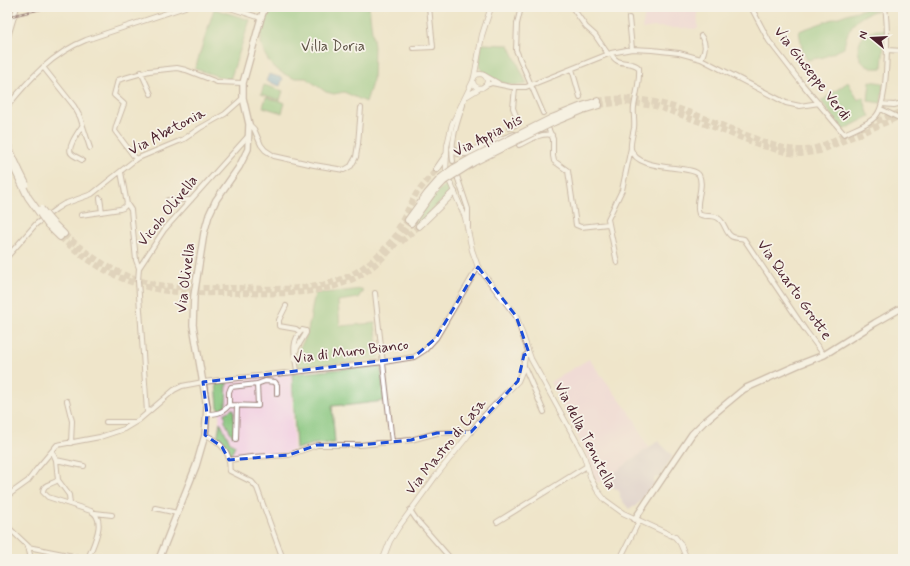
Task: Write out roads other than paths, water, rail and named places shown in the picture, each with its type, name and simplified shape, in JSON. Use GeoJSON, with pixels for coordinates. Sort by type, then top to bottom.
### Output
{"type":"FeatureCollection","features":[{"type":"Feature","properties":{"kind":"highway","name":"Via Appia bis"},"geometry":{"type":"LineString","coordinates":[[410,222],[454,168],[527,131],[599,103]]}},
{"type":"Feature","properties":{"kind":"highway","name":"Via Appia bis"},"geometry":{"type":"LineString","coordinates":[[445,180],[474,162],[553,120]]}},
{"type":"Feature","properties":{"kind":"highway"},"geometry":{"type":"LineString","coordinates":[[453,149],[458,153],[465,153],[527,131]]}},
{"type":"Feature","properties":{"kind":"highway"},"geometry":{"type":"LineString","coordinates":[[7,144],[28,197],[62,236]]}},
{"type":"Feature","properties":{"kind":"highway"},"geometry":{"type":"LineString","coordinates":[[7,154],[18,171]]}},
{"type":"Feature","properties":{"kind":"highway"},"geometry":{"type":"LineString","coordinates":[[437,169],[446,156]]}},
{"type":"Feature","properties":{"kind":"highway"},"geometry":{"type":"LineString","coordinates":[[419,226],[454,192]]}},
{"type":"Feature","properties":{"kind":"main road","name":"Via Olivella"},"geometry":{"type":"LineString","coordinates":[[159,559],[199,458],[205,435],[207,414],[192,316],[194,296],[204,233],[209,215],[214,203],[236,173],[245,156],[248,146],[249,124],[243,98],[242,83],[260,18],[265,7]]}},
{"type":"Feature","properties":{"kind":"main road"},"geometry":{"type":"LineString","coordinates":[[637,520],[681,448],[702,424],[747,388],[824,355],[903,307]]}},
{"type":"Feature","properties":{"kind":"street"},"geometry":{"type":"LineString","coordinates":[[7,69],[7,41],[17,7]]}},
{"type":"Feature","properties":{"kind":"street"},"geometry":{"type":"LineString","coordinates":[[7,107],[43,67],[57,55],[78,43],[185,7]]}},
{"type":"Feature","properties":{"kind":"street"},"geometry":{"type":"LineString","coordinates":[[227,7],[260,18]]}},
{"type":"Feature","properties":{"kind":"street"},"geometry":{"type":"LineString","coordinates":[[413,48],[433,47],[429,7]]}},
{"type":"Feature","properties":{"kind":"street"},"geometry":{"type":"LineString","coordinates":[[482,87],[476,86],[474,80],[482,35],[491,7]]}},
{"type":"Feature","properties":{"kind":"street"},"geometry":{"type":"LineString","coordinates":[[520,7],[517,20],[517,55],[543,113]]}},
{"type":"Feature","properties":{"kind":"street"},"geometry":{"type":"LineString","coordinates":[[573,7],[586,27],[597,38],[609,54],[617,61],[636,65],[640,69],[634,109],[634,125],[631,148],[624,185],[617,203],[608,216],[608,224],[617,263]]}},
{"type":"Feature","properties":{"kind":"street","name":"Via Giuseppe Verdi"},"geometry":{"type":"LineString","coordinates":[[751,7],[767,39],[844,134],[870,121],[881,109]]}},
{"type":"Feature","properties":{"kind":"street"},"geometry":{"type":"LineString","coordinates":[[885,7],[888,28],[881,109],[900,120],[903,120]]}},
{"type":"Feature","properties":{"kind":"street"},"geometry":{"type":"LineString","coordinates":[[629,18],[632,49]]}},
{"type":"Feature","properties":{"kind":"street"},"geometry":{"type":"LineString","coordinates":[[701,36],[705,44],[701,59]]}},
{"type":"Feature","properties":{"kind":"street"},"geometry":{"type":"LineString","coordinates":[[453,161],[456,129],[466,97],[491,83],[515,88],[531,85],[609,54],[632,49],[687,54],[701,59],[786,103],[798,106],[819,103]]}},
{"type":"Feature","properties":{"kind":"street"},"geometry":{"type":"LineString","coordinates":[[887,50],[903,51]]}},
{"type":"Feature","properties":{"kind":"street"},"geometry":{"type":"LineString","coordinates":[[477,58],[478,69],[487,80],[482,87]]}},
{"type":"Feature","properties":{"kind":"street"},"geometry":{"type":"LineString","coordinates":[[43,67],[72,101],[90,148]]}},
{"type":"Feature","properties":{"kind":"street"},"geometry":{"type":"LineString","coordinates":[[136,160],[115,131],[124,104],[114,95],[118,80],[141,72],[177,68],[190,71],[217,82],[242,83]]}},
{"type":"Feature","properties":{"kind":"street"},"geometry":{"type":"LineString","coordinates":[[572,69],[580,97]]}},
{"type":"Feature","properties":{"kind":"street"},"geometry":{"type":"LineString","coordinates":[[141,72],[151,94]]}},
{"type":"Feature","properties":{"kind":"street"},"geometry":{"type":"LineString","coordinates":[[446,170],[446,156],[452,124],[476,75],[483,75],[502,85]]}},
{"type":"Feature","properties":{"kind":"street"},"geometry":{"type":"LineString","coordinates":[[510,128],[519,124],[513,108],[515,88]]}},
{"type":"Feature","properties":{"kind":"street"},"geometry":{"type":"LineString","coordinates":[[7,103],[14,98]]}},
{"type":"Feature","properties":{"kind":"street","name":"Via Abetonia"},"geometry":{"type":"LineString","coordinates":[[7,257],[40,220],[62,205],[80,200],[95,193],[136,160],[182,140],[225,114],[243,98]]}},
{"type":"Feature","properties":{"kind":"street"},"geometry":{"type":"LineString","coordinates":[[882,104],[894,105],[903,103]]}},
{"type":"Feature","properties":{"kind":"street"},"geometry":{"type":"LineString","coordinates":[[249,124],[254,129],[261,145],[265,150],[274,156],[344,170],[351,166],[356,157],[361,108]]}},
{"type":"Feature","properties":{"kind":"street"},"geometry":{"type":"LineString","coordinates":[[82,126],[70,146],[70,151],[72,154],[82,160]]}},
{"type":"Feature","properties":{"kind":"street"},"geometry":{"type":"LineString","coordinates":[[549,130],[553,139],[554,161],[568,171],[576,225],[581,227],[608,224]]}},
{"type":"Feature","properties":{"kind":"street","name":"Vicolo Olivella"},"geometry":{"type":"LineString","coordinates":[[148,412],[138,281],[139,268],[164,230],[249,134]]}},
{"type":"Feature","properties":{"kind":"street"},"geometry":{"type":"LineString","coordinates":[[519,145],[542,134],[552,135]]}},
{"type":"Feature","properties":{"kind":"street","name":"Via Quarto Grotte"},"geometry":{"type":"LineString","coordinates":[[631,148],[636,157],[642,161],[667,167],[692,170],[698,173],[700,177],[699,214],[703,216],[718,217],[724,224],[730,236],[744,239],[802,326],[824,355]]}},
{"type":"Feature","properties":{"kind":"street"},"geometry":{"type":"LineString","coordinates":[[121,172],[127,204],[131,210],[136,260],[139,268]]}},
{"type":"Feature","properties":{"kind":"street"},"geometry":{"type":"LineString","coordinates":[[457,176],[466,204],[468,227]]}},
{"type":"Feature","properties":{"kind":"street","name":"Via della Tenutella"},"geometry":{"type":"LineString","coordinates":[[445,180],[454,192],[465,217],[472,250],[478,267],[516,316],[529,353],[541,377],[560,406],[597,490],[605,500],[616,508],[637,520],[675,536],[687,559]]}},
{"type":"Feature","properties":{"kind":"street"},"geometry":{"type":"LineString","coordinates":[[100,198],[102,212]]}},
{"type":"Feature","properties":{"kind":"street"},"geometry":{"type":"LineString","coordinates":[[168,200],[191,200]]}},
{"type":"Feature","properties":{"kind":"street"},"geometry":{"type":"LineString","coordinates":[[81,215],[121,209],[127,204]]}},
{"type":"Feature","properties":{"kind":"street","name":"Via di Muro Bianco"},"geometry":{"type":"LineString","coordinates":[[52,451],[57,445],[118,432],[136,422],[164,397],[176,388],[182,386],[203,382],[384,362],[414,357],[430,345],[438,335],[478,267]]}},
{"type":"Feature","properties":{"kind":"street"},"geometry":{"type":"LineString","coordinates":[[375,293],[392,442]]}},
{"type":"Feature","properties":{"kind":"street"},"geometry":{"type":"LineString","coordinates":[[286,306],[279,320],[279,326],[296,329],[300,332],[293,348],[297,371]]}},
{"type":"Feature","properties":{"kind":"street","name":"Via Mastro di Casa"},"geometry":{"type":"LineString","coordinates":[[383,559],[393,536],[410,510],[471,432],[492,407],[514,386],[521,376],[525,356],[529,353]]}},
{"type":"Feature","properties":{"kind":"street"},"geometry":{"type":"LineString","coordinates":[[524,366],[544,412]]}},
{"type":"Feature","properties":{"kind":"street"},"geometry":{"type":"LineString","coordinates":[[229,406],[229,392],[232,387],[257,384],[265,381],[275,382],[277,394]]}},
{"type":"Feature","properties":{"kind":"street"},"geometry":{"type":"LineString","coordinates":[[207,414],[221,413],[229,406],[258,406],[257,384]]}},
{"type":"Feature","properties":{"kind":"street"},"geometry":{"type":"LineString","coordinates":[[67,401],[72,421],[71,443]]}},
{"type":"Feature","properties":{"kind":"street"},"geometry":{"type":"LineString","coordinates":[[236,439],[237,406]]}},
{"type":"Feature","properties":{"kind":"street"},"geometry":{"type":"LineString","coordinates":[[106,422],[136,422]]}},
{"type":"Feature","properties":{"kind":"street"},"geometry":{"type":"LineString","coordinates":[[229,460],[289,455],[307,447],[318,445],[352,446],[411,440],[437,432],[471,432]]}},
{"type":"Feature","properties":{"kind":"street"},"geometry":{"type":"LineString","coordinates":[[205,435],[212,438],[222,447],[229,460],[230,471],[252,482],[258,490],[283,559]]}},
{"type":"Feature","properties":{"kind":"street"},"geometry":{"type":"LineString","coordinates":[[7,496],[26,484],[52,451],[56,460],[58,480],[69,494],[70,504]]}},
{"type":"Feature","properties":{"kind":"street"},"geometry":{"type":"LineString","coordinates":[[56,460],[84,466]]}},
{"type":"Feature","properties":{"kind":"street"},"geometry":{"type":"LineString","coordinates":[[497,522],[587,466]]}},
{"type":"Feature","properties":{"kind":"street"},"geometry":{"type":"LineString","coordinates":[[58,480],[45,486],[43,492],[48,497],[95,513],[112,516]]}},
{"type":"Feature","properties":{"kind":"street"},"geometry":{"type":"LineString","coordinates":[[155,508],[177,513]]}},
{"type":"Feature","properties":{"kind":"street"},"geometry":{"type":"LineString","coordinates":[[410,510],[418,522],[451,559]]}},
{"type":"Feature","properties":{"kind":"street"},"geometry":{"type":"LineString","coordinates":[[28,547],[88,559],[99,526],[99,520],[95,513]]}},
{"type":"Feature","properties":{"kind":"street"},"geometry":{"type":"LineString","coordinates":[[620,559],[637,520]]}},
{"type":"Feature","properties":{"kind":"street"},"geometry":{"type":"LineString","coordinates":[[7,524],[28,547],[31,559]]}},
{"type":"Feature","properties":{"kind":"water"},"geometry":{"type":"Polygon","coordinates":[[[269,74],[283,78],[280,86],[266,81],[269,74]]]}},
{"type":"Feature","properties":{"kind":"tunnel"},"geometry":{"type":"LineString","coordinates":[[598,101],[637,99],[656,102],[694,114],[769,144],[798,150],[817,148],[850,133]]}},
{"type":"Feature","properties":{"kind":"tunnel"},"geometry":{"type":"LineString","coordinates":[[599,105],[626,102],[655,106],[763,146],[789,153],[801,154],[820,151],[903,115]]}},
{"type":"Feature","properties":{"kind":"tunnel"},"geometry":{"type":"LineString","coordinates":[[860,128],[903,111]]}},
{"type":"Feature","properties":{"kind":"tunnel"},"geometry":{"type":"LineString","coordinates":[[398,229],[416,194],[437,169]]}},
{"type":"Feature","properties":{"kind":"tunnel"},"geometry":{"type":"LineString","coordinates":[[64,234],[105,264],[122,274],[145,282],[185,288],[295,288],[323,285],[349,276],[358,271],[382,251],[408,220]]}},
{"type":"Feature","properties":{"kind":"tunnel"},"geometry":{"type":"LineString","coordinates":[[60,237],[96,265],[126,280],[149,288],[185,293],[294,293],[325,289],[339,285],[362,274],[386,255],[411,223]]}},
{"type":"Feature","properties":{"kind":"tunnel"},"geometry":{"type":"LineString","coordinates":[[401,242],[419,226]]}},
{"type":"Feature","properties":{"kind":"railway"},"geometry":{"type":"LineString","coordinates":[[7,17],[49,7]]}},
{"type":"Feature","properties":{"kind":"park label","name":"Villa Doria"},"geometry":{"type":"Point","coordinates":[333,47]}}]}
